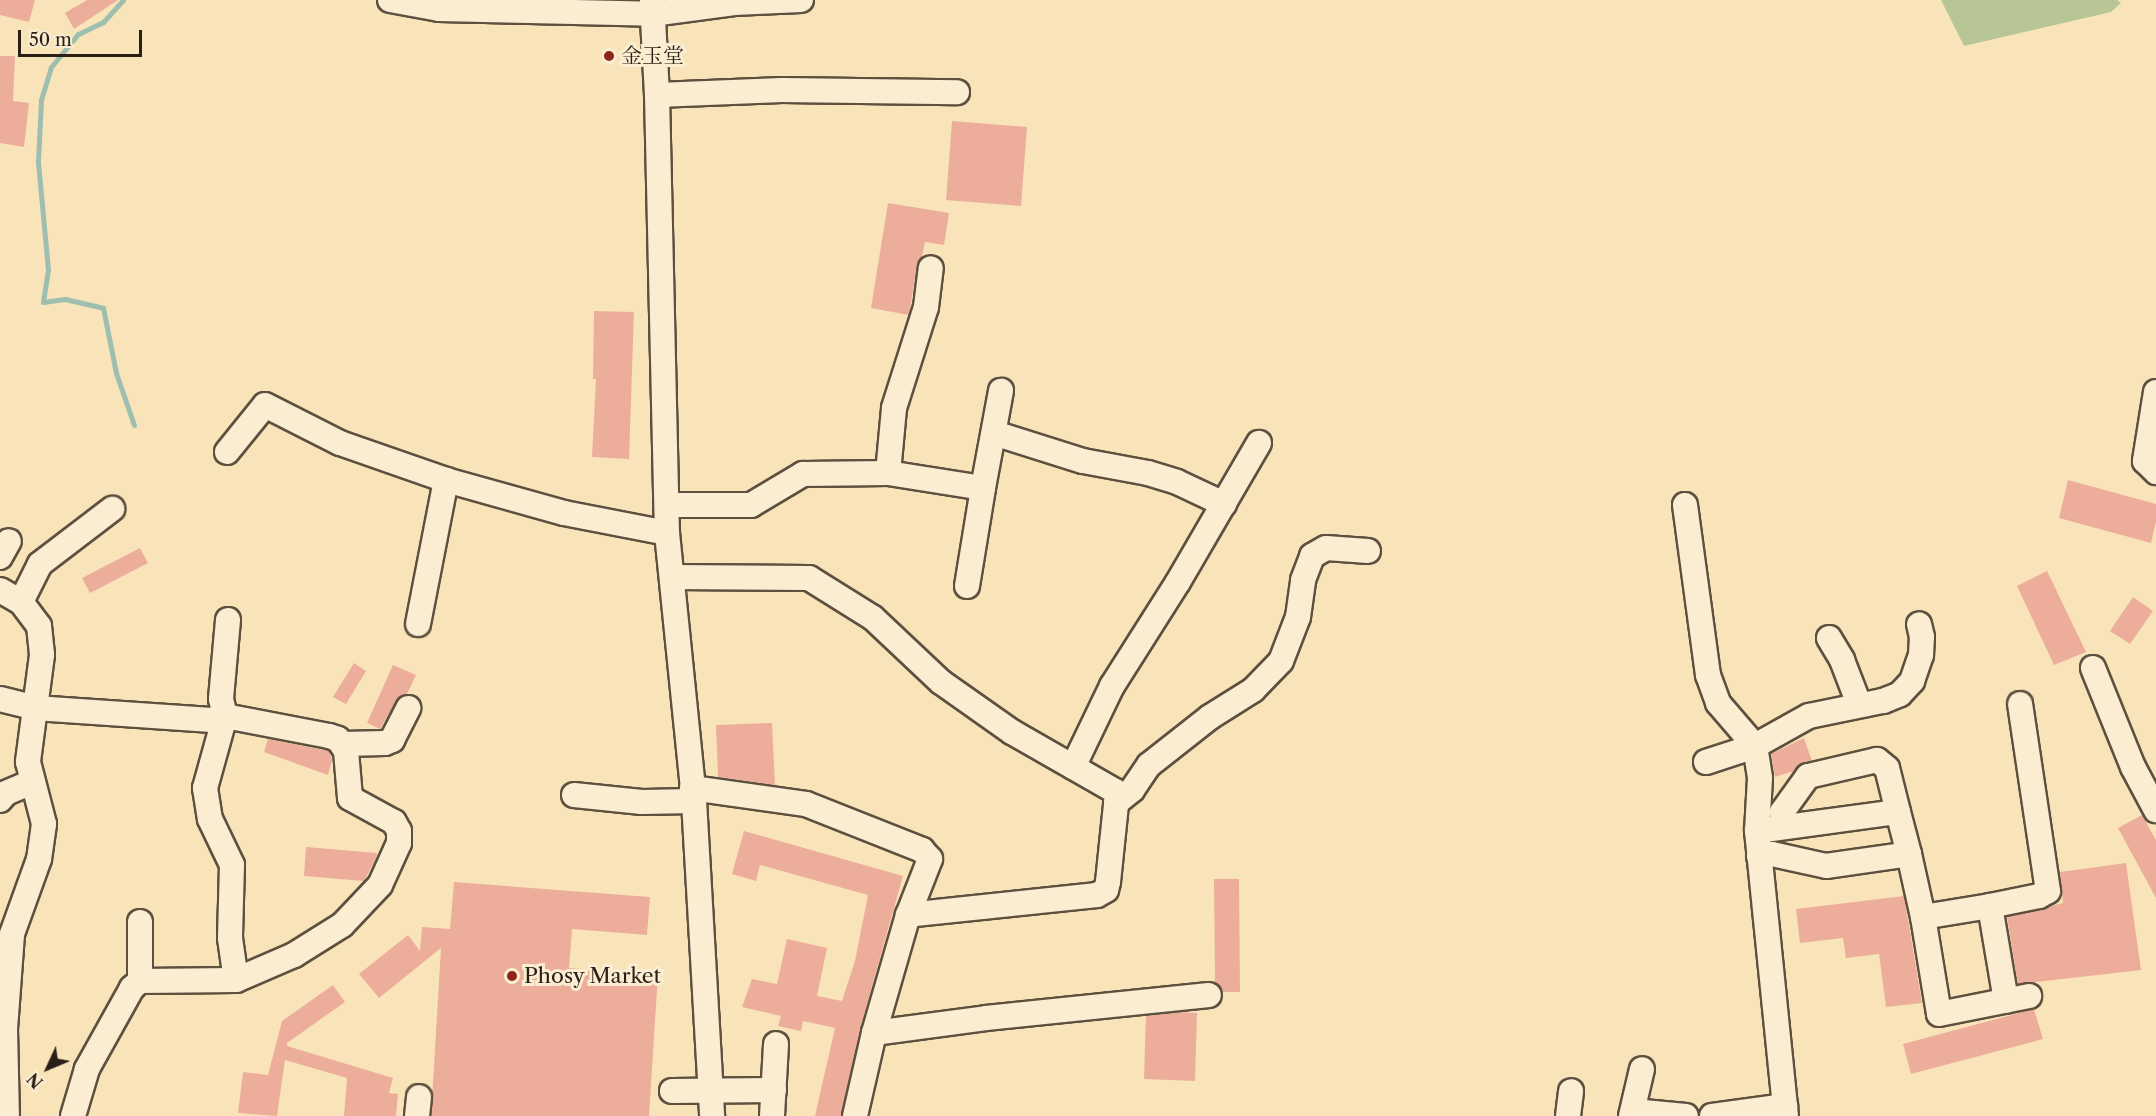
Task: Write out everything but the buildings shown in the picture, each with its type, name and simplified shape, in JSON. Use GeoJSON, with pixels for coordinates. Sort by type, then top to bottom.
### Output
{"type":"FeatureCollection","features":[{"type":"Feature","properties":{"kind":"street"},"geometry":{"type":"LineString","coordinates":[[390,0],[439,9],[652,7],[801,0]]}},
{"type":"Feature","properties":{"kind":"street"},"geometry":{"type":"LineString","coordinates":[[652,7],[657,95],[667,534],[693,794],[711,1104]]}},
{"type":"Feature","properties":{"kind":"street"},"geometry":{"type":"LineString","coordinates":[[657,95],[782,90],[957,92]]}},
{"type":"Feature","properties":{"kind":"street"},"geometry":{"type":"LineString","coordinates":[[888,473],[894,408],[926,307],[931,268]]}},
{"type":"Feature","properties":{"kind":"street"},"geometry":{"type":"LineString","coordinates":[[967,586],[1001,391]]}},
{"type":"Feature","properties":{"kind":"street"},"geometry":{"type":"LineString","coordinates":[[2156,392],[2145,461],[2156,472]]}},
{"type":"Feature","properties":{"kind":"street"},"geometry":{"type":"LineString","coordinates":[[227,452],[265,405],[340,443],[446,480],[564,513],[667,534]]}},
{"type":"Feature","properties":{"kind":"street"},"geometry":{"type":"LineString","coordinates":[[994,433],[1083,461],[1148,472],[1177,482],[1224,504]]}},
{"type":"Feature","properties":{"kind":"street"},"geometry":{"type":"LineString","coordinates":[[1073,767],[1112,687],[1259,443]]}},
{"type":"Feature","properties":{"kind":"street"},"geometry":{"type":"LineString","coordinates":[[667,505],[751,506],[803,474],[888,473],[983,488]]}},
{"type":"Feature","properties":{"kind":"street"},"geometry":{"type":"LineString","coordinates":[[418,624],[446,480]]}},
{"type":"Feature","properties":{"kind":"street"},"geometry":{"type":"LineString","coordinates":[[1685,505],[1708,675],[1718,703],[1755,746],[1760,778],[1757,831],[1759,856],[1785,1111],[1712,1116]]}},
{"type":"Feature","properties":{"kind":"street"},"geometry":{"type":"LineString","coordinates":[[21,602],[39,564],[112,509]]}},
{"type":"Feature","properties":{"kind":"street"},"geometry":{"type":"LineString","coordinates":[[1116,803],[1132,790],[1149,765],[1210,717],[1253,690],[1281,661],[1298,617],[1303,580],[1312,556],[1326,548],[1368,551]]}},
{"type":"Feature","properties":{"kind":"street"},"geometry":{"type":"LineString","coordinates":[[672,577],[809,578],[873,618],[940,682],[1012,732],[1115,791],[1116,803],[1108,882],[1106,890],[1097,896],[908,915]]}},
{"type":"Feature","properties":{"kind":"street"},"geometry":{"type":"LineString","coordinates":[[0,590],[21,602],[39,626],[42,656],[28,762],[44,824],[39,859],[12,934],[5,1030],[7,1116]]}},
{"type":"Feature","properties":{"kind":"street"},"geometry":{"type":"LineString","coordinates":[[228,620],[221,699],[225,716],[205,788],[210,819],[232,865],[230,938],[236,980]]}},
{"type":"Feature","properties":{"kind":"street"},"geometry":{"type":"LineString","coordinates":[[1706,762],[1755,746],[1809,716],[1859,704],[1883,701],[1900,694],[1912,681],[1921,655],[1922,637],[1919,624]]}},
{"type":"Feature","properties":{"kind":"street"},"geometry":{"type":"LineString","coordinates":[[1829,638],[1842,660],[1859,704]]}},
{"type":"Feature","properties":{"kind":"street"},"geometry":{"type":"LineString","coordinates":[[2093,668],[2133,767],[2156,810]]}},
{"type":"Feature","properties":{"kind":"street"},"geometry":{"type":"LineString","coordinates":[[0,699],[35,708],[212,720],[225,716],[329,736],[343,744],[346,750],[350,798],[394,822],[399,831],[399,843],[380,885],[342,925],[294,955],[236,980],[140,981],[125,996],[87,1070],[73,1116]]}},
{"type":"Feature","properties":{"kind":"street"},"geometry":{"type":"LineString","coordinates":[[1923,917],[2039,896],[2048,891],[2020,704]]}},
{"type":"Feature","properties":{"kind":"street"},"geometry":{"type":"LineString","coordinates":[[343,744],[392,740],[408,708]]}},
{"type":"Feature","properties":{"kind":"street"},"geometry":{"type":"LineString","coordinates":[[1783,827],[1782,812],[1808,776],[1877,760],[1887,768],[1923,917],[1939,1014],[2018,998],[1990,906]]}},
{"type":"Feature","properties":{"kind":"street"},"geometry":{"type":"LineString","coordinates":[[0,800],[6,793],[32,782]]}},
{"type":"Feature","properties":{"kind":"street"},"geometry":{"type":"LineString","coordinates":[[574,795],[642,802],[693,794],[806,804],[922,850],[930,859],[908,915],[874,1034],[855,1116]]}},
{"type":"Feature","properties":{"kind":"street"},"geometry":{"type":"LineString","coordinates":[[1757,831],[1898,812]]}},
{"type":"Feature","properties":{"kind":"street"},"geometry":{"type":"LineString","coordinates":[[1759,856],[1772,854],[1826,866],[1909,854]]}},
{"type":"Feature","properties":{"kind":"street"},"geometry":{"type":"LineString","coordinates":[[140,922],[140,981]]}},
{"type":"Feature","properties":{"kind":"street"},"geometry":{"type":"LineString","coordinates":[[874,1034],[986,1018],[1209,995]]}},
{"type":"Feature","properties":{"kind":"street"},"geometry":{"type":"LineString","coordinates":[[772,1116],[776,1044]]}},
{"type":"Feature","properties":{"kind":"street"},"geometry":{"type":"LineString","coordinates":[[1642,1069],[1632,1114],[1686,1116]]}},
{"type":"Feature","properties":{"kind":"street"},"geometry":{"type":"LineString","coordinates":[[672,1091],[711,1104],[774,1090]]}},
{"type":"Feature","properties":{"kind":"street"},"geometry":{"type":"LineString","coordinates":[[1568,1116],[1571,1091]]}},
{"type":"Feature","properties":{"kind":"green space"},"geometry":{"type":"Polygon","coordinates":[[[1941,0],[2117,0],[2121,3],[2111,12],[1964,46],[1941,0]]]}},
{"type":"Feature","properties":{"kind":"waterway"},"geometry":{"type":"LineString","coordinates":[[123,0],[103,22],[78,34],[51,67],[41,100],[38,162],[48,270],[43,302],[65,299],[103,308],[116,373],[134,425]]}},
{"type":"Feature","properties":{"kind":"place","name":"金玉堂"},"geometry":{"type":"Point","coordinates":[609,56]}},
{"type":"Feature","properties":{"kind":"place","name":"Phosy Market"},"geometry":{"type":"Point","coordinates":[512,976]}}]}
